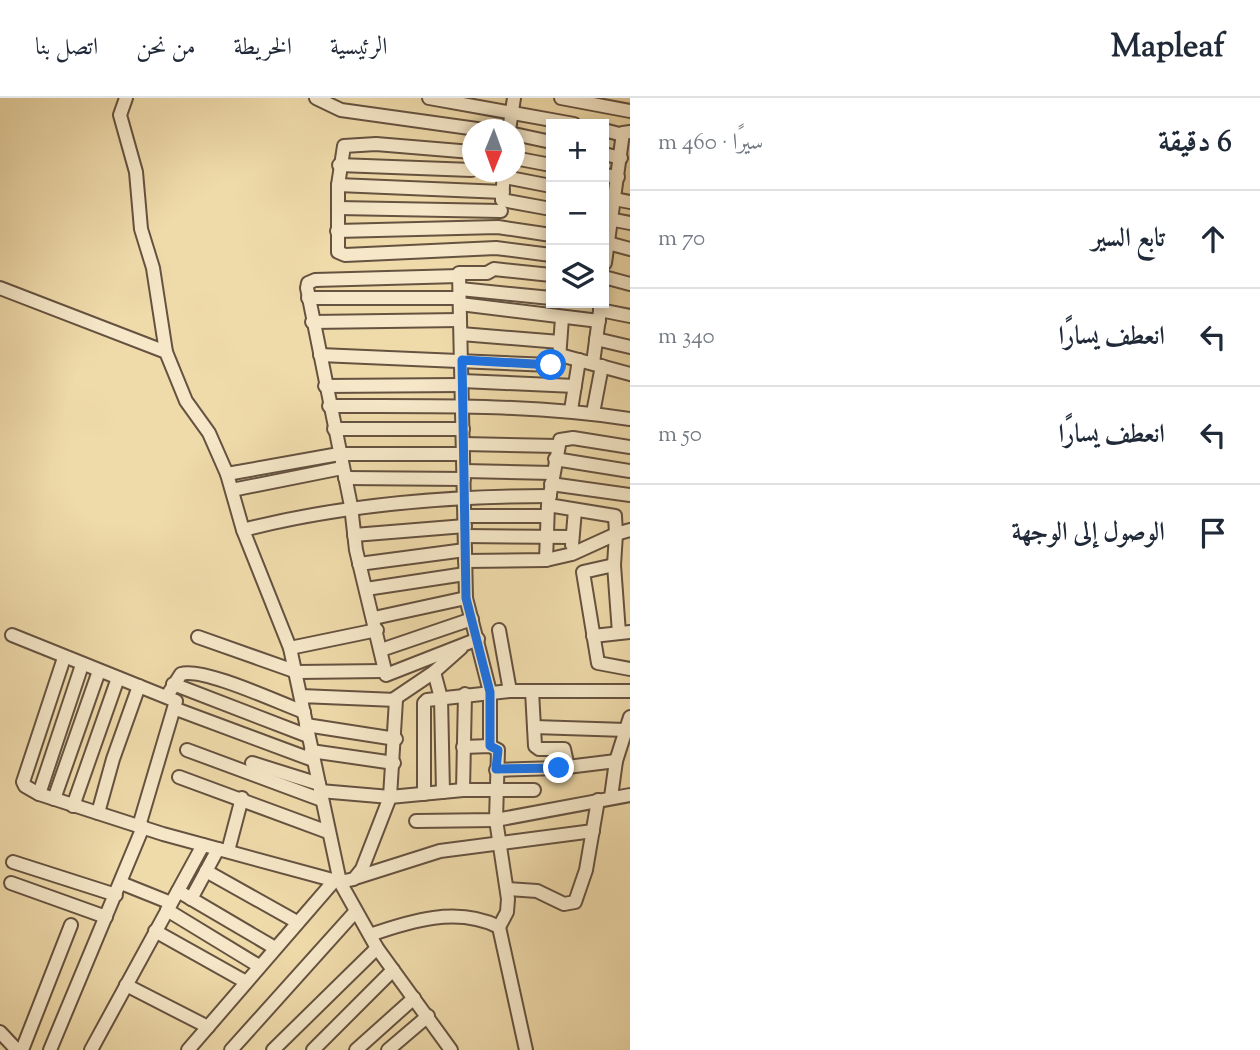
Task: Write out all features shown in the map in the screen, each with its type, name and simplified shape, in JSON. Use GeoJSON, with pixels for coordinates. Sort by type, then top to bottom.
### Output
{"type":"FeatureCollection","features":[{"type":"Feature","properties":{"kind":"street"},"geometry":{"type":"LineString","coordinates":[[125,98],[120,116],[136,172],[141,229],[153,268],[166,352],[186,401],[209,433],[227,474],[243,530],[290,648],[297,672],[337,881],[377,948],[451,1050]]}},
{"type":"Feature","properties":{"kind":"street"},"geometry":{"type":"LineString","coordinates":[[316,98],[462,126]]}},
{"type":"Feature","properties":{"kind":"street"},"geometry":{"type":"LineString","coordinates":[[429,98],[513,105],[558,119]]}},
{"type":"Feature","properties":{"kind":"street"},"geometry":{"type":"LineString","coordinates":[[561,98],[630,111]]}},
{"type":"Feature","properties":{"kind":"street"},"geometry":{"type":"LineString","coordinates":[[626,133],[622,170],[610,198],[630,202]]}},
{"type":"Feature","properties":{"kind":"street"},"geometry":{"type":"LineString","coordinates":[[525,136],[546,141]]}},
{"type":"Feature","properties":{"kind":"street"},"geometry":{"type":"LineString","coordinates":[[462,151],[349,144],[341,152],[339,165],[338,252],[345,255],[496,248],[546,254]]}},
{"type":"Feature","properties":{"kind":"street"},"geometry":{"type":"LineString","coordinates":[[525,160],[546,164]]}},
{"type":"Feature","properties":{"kind":"street"},"geometry":{"type":"LineString","coordinates":[[339,165],[462,170]]}},
{"type":"Feature","properties":{"kind":"street"},"geometry":{"type":"LineString","coordinates":[[525,179],[546,185]]}},
{"type":"Feature","properties":{"kind":"street"},"geometry":{"type":"LineString","coordinates":[[494,269],[504,182]]}},
{"type":"Feature","properties":{"kind":"street"},"geometry":{"type":"LineString","coordinates":[[338,185],[546,207]]}},
{"type":"Feature","properties":{"kind":"street"},"geometry":{"type":"LineString","coordinates":[[338,208],[502,201]]}},
{"type":"Feature","properties":{"kind":"street"},"geometry":{"type":"LineString","coordinates":[[609,219],[630,223]]}},
{"type":"Feature","properties":{"kind":"street"},"geometry":{"type":"LineString","coordinates":[[337,231],[498,227],[546,233]]}},
{"type":"Feature","properties":{"kind":"street"},"geometry":{"type":"LineString","coordinates":[[609,244],[630,248]]}},
{"type":"Feature","properties":{"kind":"street"},"geometry":{"type":"LineString","coordinates":[[490,746],[490,692],[472,641],[472,620],[466,598],[459,292],[464,271],[487,273],[494,269],[546,274]]}},
{"type":"Feature","properties":{"kind":"street"},"geometry":{"type":"LineString","coordinates":[[609,278],[630,284]]}},
{"type":"Feature","properties":{"kind":"street"},"geometry":{"type":"LineString","coordinates":[[384,671],[359,564],[351,506],[312,322],[308,283],[315,279],[546,298]]}},
{"type":"Feature","properties":{"kind":"street"},"geometry":{"type":"LineString","coordinates":[[0,288],[166,352]]}},
{"type":"Feature","properties":{"kind":"street"},"geometry":{"type":"LineString","coordinates":[[309,298],[459,292],[562,318],[600,308],[630,316]]}},
{"type":"Feature","properties":{"kind":"street"},"geometry":{"type":"LineString","coordinates":[[593,414],[600,308]]}},
{"type":"Feature","properties":{"kind":"street"},"geometry":{"type":"LineString","coordinates":[[320,355],[547,365],[558,362],[562,318]]}},
{"type":"Feature","properties":{"kind":"street"},"geometry":{"type":"LineString","coordinates":[[312,322],[460,320]]}},
{"type":"Feature","properties":{"kind":"street"},"geometry":{"type":"LineString","coordinates":[[461,334],[560,348],[579,360],[630,374]]}},
{"type":"Feature","properties":{"kind":"street"},"geometry":{"type":"LineString","coordinates":[[597,339],[630,347]]}},
{"type":"Feature","properties":{"kind":"street"},"geometry":{"type":"LineString","coordinates":[[571,411],[579,360]]}},
{"type":"Feature","properties":{"kind":"street"},"geometry":{"type":"LineString","coordinates":[[325,386],[461,383],[575,386]]}},
{"type":"Feature","properties":{"kind":"street"},"geometry":{"type":"LineString","coordinates":[[329,405],[462,406],[571,411],[630,419]]}},
{"type":"Feature","properties":{"kind":"street"},"geometry":{"type":"LineString","coordinates":[[334,429],[463,429]]}},
{"type":"Feature","properties":{"kind":"street"},"geometry":{"type":"LineString","coordinates":[[546,560],[545,536],[560,440],[573,438],[630,447]]}},
{"type":"Feature","properties":{"kind":"street"},"geometry":{"type":"LineString","coordinates":[[227,474],[339,454],[463,449],[556,453],[630,471]]}},
{"type":"Feature","properties":{"kind":"street"},"geometry":{"type":"LineString","coordinates":[[232,490],[344,473],[464,475],[492,471],[550,495],[575,510],[615,516],[614,565],[625,632],[593,636]]}},
{"type":"Feature","properties":{"kind":"street"},"geometry":{"type":"LineString","coordinates":[[491,496],[492,471]]}},
{"type":"Feature","properties":{"kind":"street"},"geometry":{"type":"LineString","coordinates":[[366,589],[465,544],[550,495]]}},
{"type":"Feature","properties":{"kind":"street"},"geometry":{"type":"LineString","coordinates":[[243,530],[351,506],[491,496],[630,495]]}},
{"type":"Feature","properties":{"kind":"street"},"geometry":{"type":"LineString","coordinates":[[572,554],[575,510]]}},
{"type":"Feature","properties":{"kind":"street"},"geometry":{"type":"LineString","coordinates":[[354,535],[465,544],[546,560],[572,554],[630,530]]}},
{"type":"Feature","properties":{"kind":"street"},"geometry":{"type":"LineString","coordinates":[[359,564],[465,544],[545,536],[572,537]]}},
{"type":"Feature","properties":{"kind":"street"},"geometry":{"type":"LineString","coordinates":[[614,565],[583,572],[598,663],[630,669]]}},
{"type":"Feature","properties":{"kind":"street"},"geometry":{"type":"LineString","coordinates":[[290,648],[466,598]]}},
{"type":"Feature","properties":{"kind":"street"},"geometry":{"type":"LineString","coordinates":[[381,650],[472,620]]}},
{"type":"Feature","properties":{"kind":"street"},"geometry":{"type":"LineString","coordinates":[[499,630],[510,691]]}},
{"type":"Feature","properties":{"kind":"street"},"geometry":{"type":"LineString","coordinates":[[12,635],[176,701],[176,709],[141,826],[119,889],[50,1050]]}},
{"type":"Feature","properties":{"kind":"street"},"geometry":{"type":"LineString","coordinates":[[198,637],[297,672],[384,671],[390,675],[472,641]]}},
{"type":"Feature","properties":{"kind":"street"},"geometry":{"type":"LineString","coordinates":[[301,696],[394,699],[434,672],[472,641]]}},
{"type":"Feature","properties":{"kind":"street"},"geometry":{"type":"LineString","coordinates":[[64,658],[23,782],[24,786],[39,794],[73,806],[337,881],[440,851],[593,831]]}},
{"type":"Feature","properties":{"kind":"street"},"geometry":{"type":"LineString","coordinates":[[39,794],[82,665]]}},
{"type":"Feature","properties":{"kind":"street"},"geometry":{"type":"LineString","coordinates":[[607,691],[611,667]]}},
{"type":"Feature","properties":{"kind":"street"},"geometry":{"type":"LineString","coordinates":[[54,799],[99,671]]}},
{"type":"Feature","properties":{"kind":"street"},"geometry":{"type":"LineString","coordinates":[[434,672],[441,698],[443,792]]}},
{"type":"Feature","properties":{"kind":"street"},"geometry":{"type":"LineString","coordinates":[[167,696],[181,674],[190,673],[227,682],[306,724]]}},
{"type":"Feature","properties":{"kind":"street"},"geometry":{"type":"LineString","coordinates":[[73,806],[118,678]]}},
{"type":"Feature","properties":{"kind":"street"},"geometry":{"type":"LineString","coordinates":[[173,684],[306,724],[396,739]]}},
{"type":"Feature","properties":{"kind":"street"},"geometry":{"type":"LineString","coordinates":[[98,813],[113,759],[139,686]]}},
{"type":"Feature","properties":{"kind":"street"},"geometry":{"type":"LineString","coordinates":[[424,794],[424,703],[428,699],[510,691],[630,691]]}},
{"type":"Feature","properties":{"kind":"street"},"geometry":{"type":"LineString","coordinates":[[532,691],[535,746],[542,750],[564,750],[568,767]]}},
{"type":"Feature","properties":{"kind":"street"},"geometry":{"type":"LineString","coordinates":[[463,790],[465,694]]}},
{"type":"Feature","properties":{"kind":"street"},"geometry":{"type":"LineString","coordinates":[[358,877],[390,797],[396,739],[394,699]]}},
{"type":"Feature","properties":{"kind":"street"},"geometry":{"type":"LineString","coordinates":[[176,709],[257,741],[312,755],[394,764]]}},
{"type":"Feature","properties":{"kind":"street"},"geometry":{"type":"LineString","coordinates":[[507,889],[537,891],[572,905],[580,893],[593,831],[616,761],[625,747],[630,717]]}},
{"type":"Feature","properties":{"kind":"street"},"geometry":{"type":"LineString","coordinates":[[534,727],[626,730]]}},
{"type":"Feature","properties":{"kind":"street"},"geometry":{"type":"LineString","coordinates":[[251,769],[257,741]]}},
{"type":"Feature","properties":{"kind":"street"},"geometry":{"type":"LineString","coordinates":[[463,747],[490,746],[498,750],[496,820],[507,889],[507,912],[499,927],[526,1050]]}},
{"type":"Feature","properties":{"kind":"street"},"geometry":{"type":"LineString","coordinates":[[187,750],[320,791],[390,797],[463,790],[534,790]]}},
{"type":"Feature","properties":{"kind":"street"},"geometry":{"type":"LineString","coordinates":[[496,769],[568,767],[616,761]]}},
{"type":"Feature","properties":{"kind":"street"},"geometry":{"type":"LineString","coordinates":[[179,776],[328,832]]}},
{"type":"Feature","properties":{"kind":"street"},"geometry":{"type":"LineString","coordinates":[[415,821],[496,820],[630,795]]}},
{"type":"Feature","properties":{"kind":"street"},"geometry":{"type":"LineString","coordinates":[[191,899],[206,871],[223,850],[242,798]]}},
{"type":"Feature","properties":{"kind":"street"},"geometry":{"type":"LineString","coordinates":[[91,1050],[203,845]]}},
{"type":"Feature","properties":{"kind":"street"},"geometry":{"type":"LineString","coordinates":[[13,862],[172,901],[191,899],[275,948]]}},
{"type":"Feature","properties":{"kind":"street"},"geometry":{"type":"LineString","coordinates":[[206,871],[298,922]]}},
{"type":"Feature","properties":{"kind":"street"},"geometry":{"type":"LineString","coordinates":[[188,1050],[259,966],[337,881]]}},
{"type":"Feature","properties":{"kind":"street"},"geometry":{"type":"LineString","coordinates":[[11,883],[106,918]]}},
{"type":"Feature","properties":{"kind":"street"},"geometry":{"type":"LineString","coordinates":[[172,901],[259,966]]}},
{"type":"Feature","properties":{"kind":"street"},"geometry":{"type":"LineString","coordinates":[[231,1050],[355,912]]}},
{"type":"Feature","properties":{"kind":"street"},"geometry":{"type":"LineString","coordinates":[[370,935],[430,918],[484,921],[499,927]]}},
{"type":"Feature","properties":{"kind":"street"},"geometry":{"type":"LineString","coordinates":[[0,1032],[19,1050],[72,925]]}},
{"type":"Feature","properties":{"kind":"street"},"geometry":{"type":"LineString","coordinates":[[156,931],[246,982]]}},
{"type":"Feature","properties":{"kind":"street"},"geometry":{"type":"LineString","coordinates":[[274,1050],[377,948]]}},
{"type":"Feature","properties":{"kind":"street"},"geometry":{"type":"LineString","coordinates":[[313,1050],[393,970]]}},
{"type":"Feature","properties":{"kind":"street"},"geometry":{"type":"LineString","coordinates":[[125,985],[208,1027]]}},
{"type":"Feature","properties":{"kind":"street"},"geometry":{"type":"LineString","coordinates":[[356,1050],[414,998]]}},
{"type":"Feature","properties":{"kind":"street"},"geometry":{"type":"LineString","coordinates":[[388,1050],[428,1016]]}},
{"type":"Feature","properties":{"kind":"route"},"geometry":{"type":"LineString","coordinates":[[551,365],[462,360],[465,561],[466,598],[488,678],[490,746],[498,750],[496,769],[559,768]]}}]}
